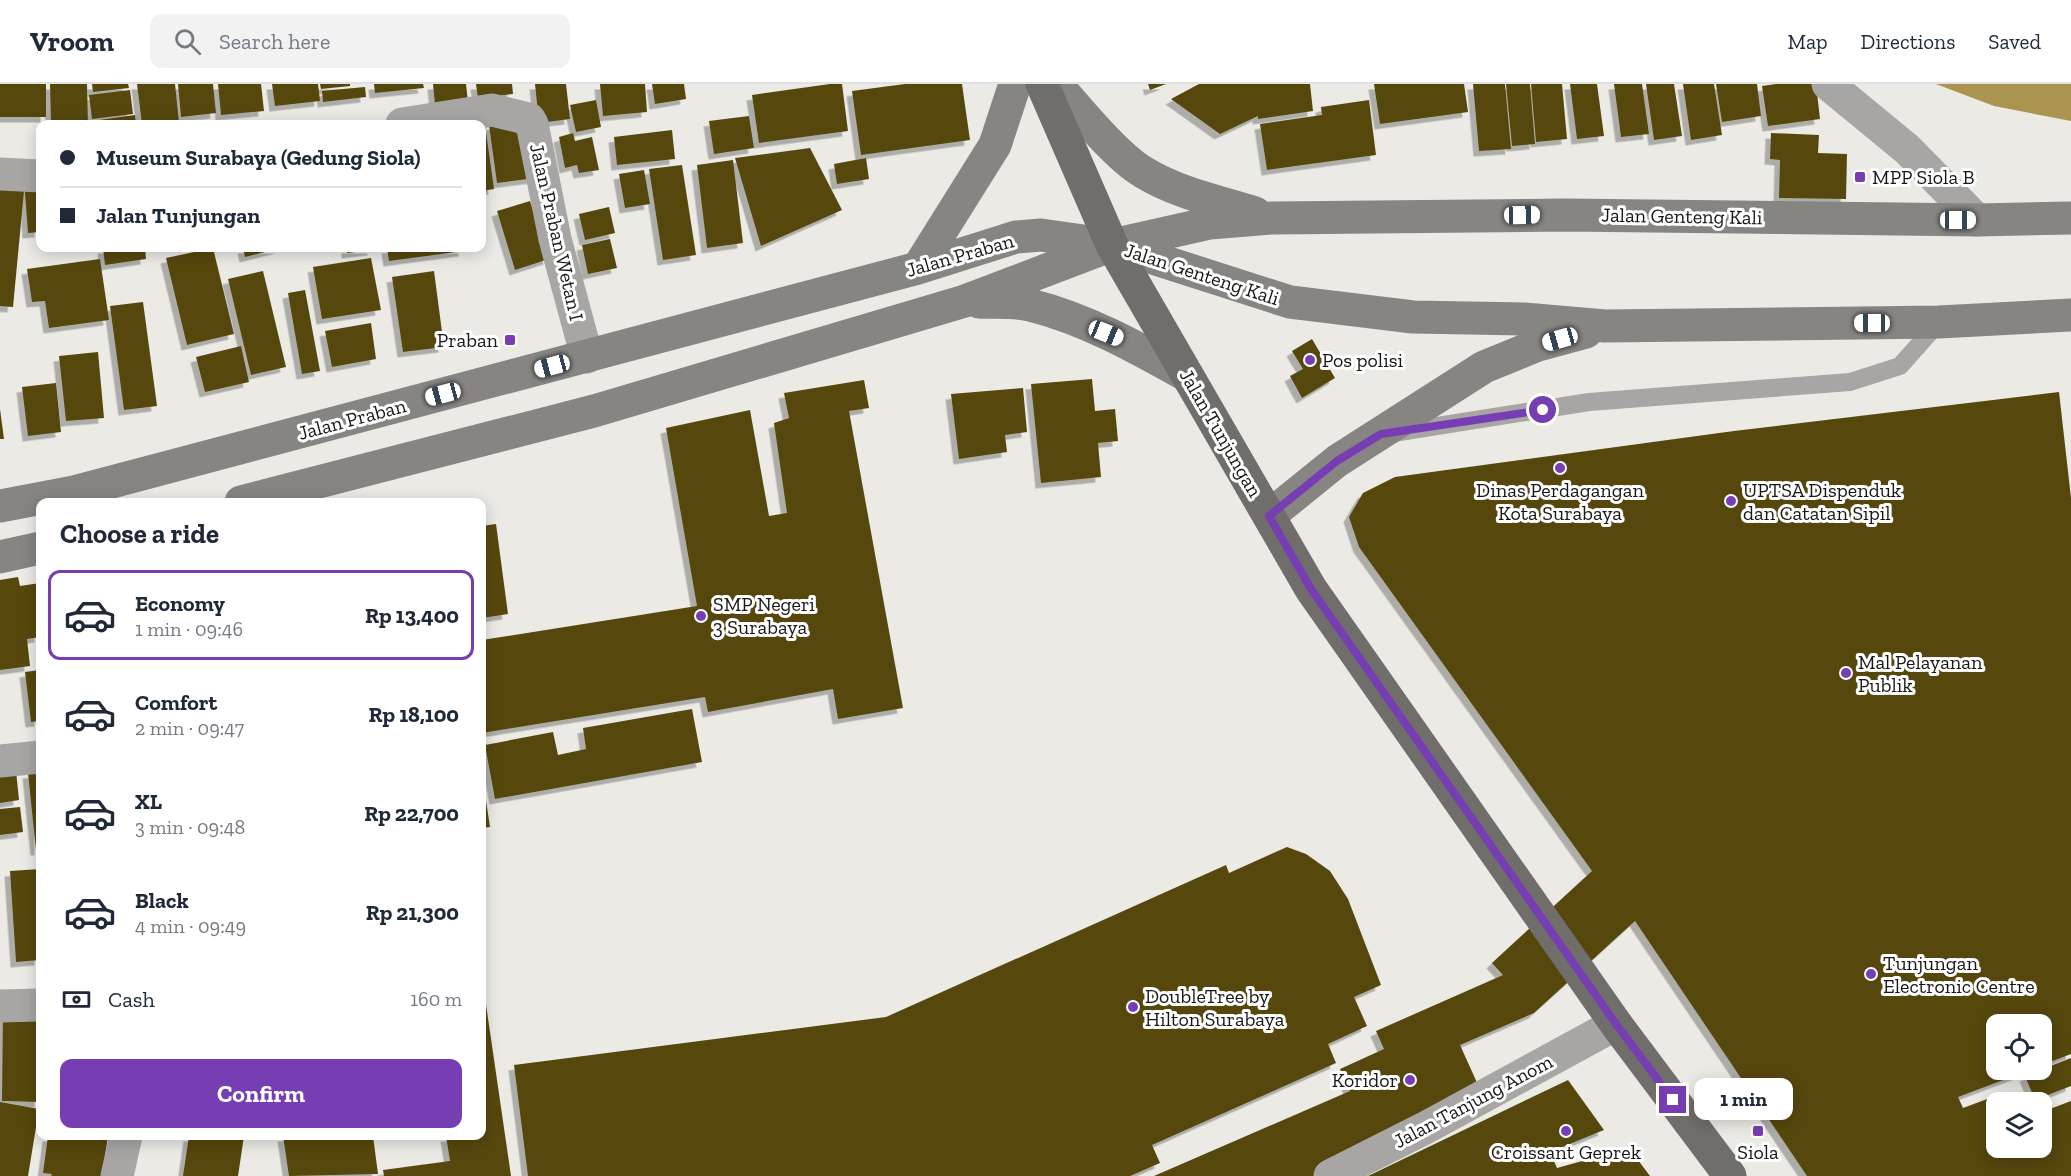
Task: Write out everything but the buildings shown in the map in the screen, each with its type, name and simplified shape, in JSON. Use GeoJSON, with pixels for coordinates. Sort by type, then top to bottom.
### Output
{"type":"FeatureCollection","features":[{"type":"Feature","properties":{"kind":"main road"},"geometry":{"type":"LineString","coordinates":[[918,268],[995,145],[1015,84]]}},
{"type":"Feature","properties":{"kind":"main road","name":"Jalan Tunjungan"},"geometry":{"type":"LineString","coordinates":[[1042,84],[1112,245],[1311,589],[1616,1024],[1730,1176]]}},
{"type":"Feature","properties":{"kind":"main road"},"geometry":{"type":"LineString","coordinates":[[1056,84],[1095,128],[1141,171],[1174,188],[1272,218]]}},
{"type":"Feature","properties":{"kind":"main road","name":"Jalan Genteng Kali"},"geometry":{"type":"LineString","coordinates":[[1112,245],[1210,224],[1272,218],[1566,215],[1977,220],[2071,218]]}},
{"type":"Feature","properties":{"kind":"main road","name":"Jalan Praban"},"geometry":{"type":"LineString","coordinates":[[42,498],[74,492],[587,357],[918,268],[1016,237],[1041,235],[1112,245]]}},
{"type":"Feature","properties":{"kind":"main road","name":"Jalan Praban"},"geometry":{"type":"LineString","coordinates":[[264,498],[594,411],[965,302],[1112,245]]}},
{"type":"Feature","properties":{"kind":"main road","name":"Jalan Genteng Kali"},"geometry":{"type":"LineString","coordinates":[[1112,245],[1290,302],[1413,317],[1524,319],[1605,326],[1939,322],[2071,315]]}},
{"type":"Feature","properties":{"kind":"main road"},"geometry":{"type":"LineString","coordinates":[[965,302],[1028,305],[1071,318],[1124,340],[1186,375]]}},
{"type":"Feature","properties":{"kind":"main road"},"geometry":{"type":"LineString","coordinates":[[1269,516],[1337,461],[1484,367],[1538,345],[1605,326]]}},
{"type":"Feature","properties":{"kind":"main road","name":"Jalan Praban"},"geometry":{"type":"LineString","coordinates":[[0,506],[36,499]]}},
{"type":"Feature","properties":{"kind":"main road"},"geometry":{"type":"LineString","coordinates":[[0,557],[36,549]]}},
{"type":"Feature","properties":{"kind":"street"},"geometry":{"type":"LineString","coordinates":[[1828,84],[1907,149],[1977,220]]}},
{"type":"Feature","properties":{"kind":"street","name":"Jalan Praban Wetan I"},"geometry":{"type":"LineString","coordinates":[[428,120],[492,110],[529,118],[555,239],[587,357]]}},
{"type":"Feature","properties":{"kind":"street"},"geometry":{"type":"LineString","coordinates":[[0,174],[36,176]]}},
{"type":"Feature","properties":{"kind":"street"},"geometry":{"type":"LineString","coordinates":[[0,761],[36,757]]}},
{"type":"Feature","properties":{"kind":"street"},"geometry":{"type":"LineString","coordinates":[[0,1006],[36,1005]]}},
{"type":"Feature","properties":{"kind":"street","name":"Jalan Tanjung Anom"},"geometry":{"type":"LineString","coordinates":[[1330,1176],[1427,1127],[1616,1024]]}},
{"type":"Feature","properties":{"kind":"street"},"geometry":{"type":"LineString","coordinates":[[117,1176],[125,1140]]}},
{"type":"Feature","properties":{"kind":"lane"},"geometry":{"type":"LineString","coordinates":[[1381,434],[1589,402],[1850,382],[1900,366],[1939,322]]}},
{"type":"Feature","properties":{"kind":"shaded area"},"geometry":{"type":"Polygon","coordinates":[[[1936,84],[2071,84],[2071,121],[1994,106],[1936,84]]]}},
{"type":"Feature","properties":{"kind":"place","name":"MPP Siola B"},"geometry":{"type":"Point","coordinates":[1860,177]}},
{"type":"Feature","properties":{"kind":"place","name":"Praban"},"geometry":{"type":"Point","coordinates":[510,340]}},
{"type":"Feature","properties":{"kind":"place","name":"Pos polisi"},"geometry":{"type":"Point","coordinates":[1310,360]}},
{"type":"Feature","properties":{"kind":"place","name":"Dinas Perdagangan Kota Surabaya"},"geometry":{"type":"Point","coordinates":[1560,468]}},
{"type":"Feature","properties":{"kind":"place","name":"UPTSA Dispenduk dan Catatan Sipil"},"geometry":{"type":"Point","coordinates":[1731,501]}},
{"type":"Feature","properties":{"kind":"place","name":"SMP Negeri 3 Surabaya"},"geometry":{"type":"Point","coordinates":[701,616]}},
{"type":"Feature","properties":{"kind":"place","name":"Mal Pelayanan Publik"},"geometry":{"type":"Point","coordinates":[1846,673]}},
{"type":"Feature","properties":{"kind":"place","name":"Tunjungan Electronic Centre"},"geometry":{"type":"Point","coordinates":[1871,974]}},
{"type":"Feature","properties":{"kind":"place","name":"DoubleTree by Hilton Surabaya"},"geometry":{"type":"Point","coordinates":[1133,1007]}},
{"type":"Feature","properties":{"kind":"place","name":"Koridor"},"geometry":{"type":"Point","coordinates":[1410,1080]}},
{"type":"Feature","properties":{"kind":"place","name":"Croissant Geprek"},"geometry":{"type":"Point","coordinates":[1566,1131]}},
{"type":"Feature","properties":{"kind":"place","name":"Siola"},"geometry":{"type":"Point","coordinates":[1758,1131]}},
{"type":"Feature","properties":{"kind":"route"},"geometry":{"type":"LineString","coordinates":[[1543,410],[1381,434],[1337,461],[1269,516],[1311,589],[1616,1024],[1673,1100]]}}]}
